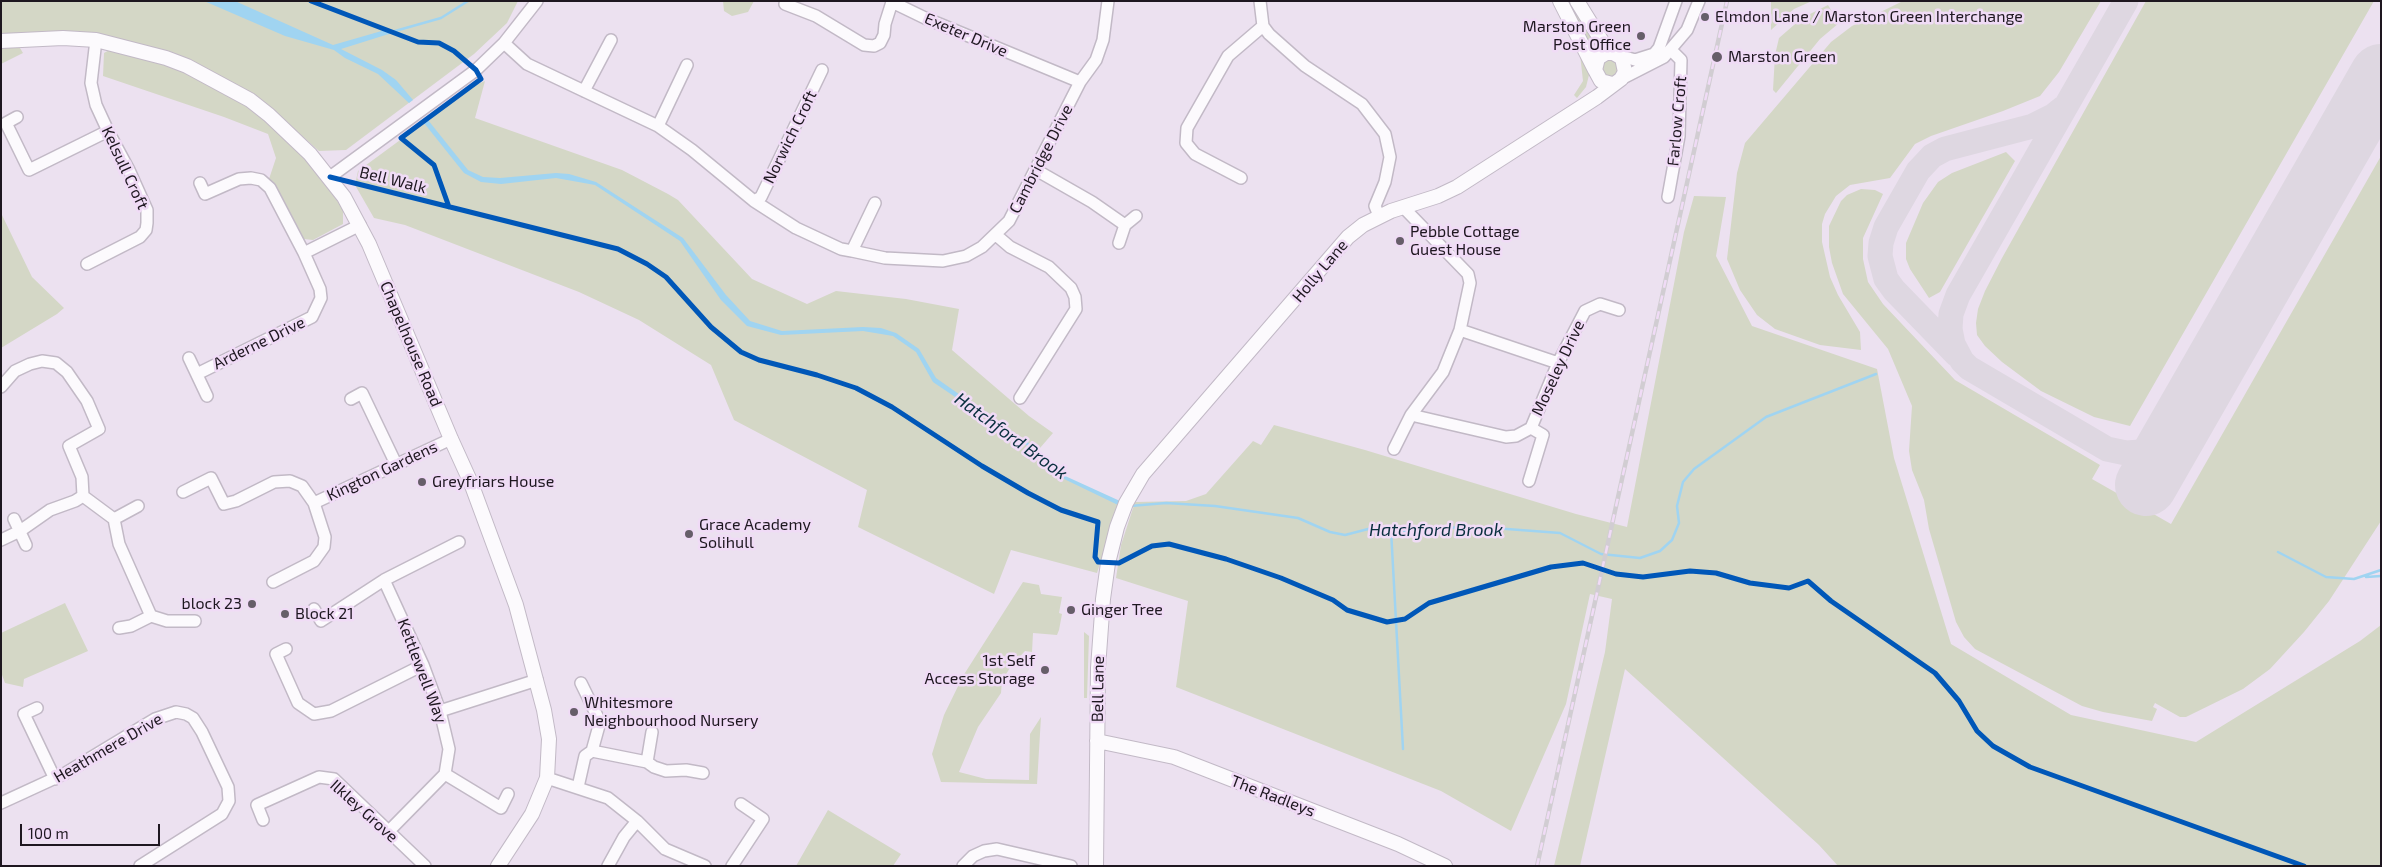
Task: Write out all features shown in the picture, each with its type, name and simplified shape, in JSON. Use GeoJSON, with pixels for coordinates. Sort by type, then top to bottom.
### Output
{"type":"FeatureCollection","features":[{"type":"Feature","properties":{"kind":"street"},"geometry":{"type":"LineString","coordinates":[[330,177],[476,70],[504,43],[537,1]]}},
{"type":"Feature","properties":{"kind":"street","name":"Cambridge Drive"},"geometry":{"type":"LineString","coordinates":[[504,43],[527,64],[658,126],[692,150],[754,201],[796,228],[841,249],[885,258],[943,261],[966,256],[982,247],[1009,221],[1080,82],[1096,60],[1103,40],[1108,1]]}},
{"type":"Feature","properties":{"kind":"street"},"geometry":{"type":"LineString","coordinates":[[1260,1],[1263,26],[1281,46],[1362,104],[1385,134],[1390,157],[1385,182],[1375,206],[1380,216]]}},
{"type":"Feature","properties":{"kind":"street"},"geometry":{"type":"LineString","coordinates":[[1560,1],[1595,73],[1601,81],[1617,81],[1651,66],[1671,50],[1687,30],[1699,1]]}},
{"type":"Feature","properties":{"kind":"street"},"geometry":{"type":"LineString","coordinates":[[1615,54],[1635,60],[1654,54],[1659,48],[1676,1]]}},
{"type":"Feature","properties":{"kind":"street","name":"Exeter Drive"},"geometry":{"type":"LineString","coordinates":[[785,4],[816,16],[864,45],[874,46],[880,43],[884,35],[885,24],[892,2],[925,18],[1080,82]]}},
{"type":"Feature","properties":{"kind":"street"},"geometry":{"type":"LineString","coordinates":[[1581,3],[1603,43],[1622,58],[1626,67],[1617,81]]}},
{"type":"Feature","properties":{"kind":"street"},"geometry":{"type":"LineString","coordinates":[[1241,178],[1195,154],[1186,143],[1187,128],[1228,56],[1263,26]]}},
{"type":"Feature","properties":{"kind":"street","name":"Chapelhouse Road"},"geometry":{"type":"LineString","coordinates":[[1,41],[55,38],[96,40],[166,58],[210,77],[269,114],[330,177],[360,225],[450,439],[471,483],[501,561],[537,680],[548,739],[547,778],[532,814],[498,866]]}},
{"type":"Feature","properties":{"kind":"street","name":"Kelsull Croft"},"geometry":{"type":"LineString","coordinates":[[87,264],[128,244],[146,230],[147,210],[130,170],[96,105],[91,83],[96,40]]}},
{"type":"Feature","properties":{"kind":"street"},"geometry":{"type":"LineString","coordinates":[[584,90],[611,40]]}},
{"type":"Feature","properties":{"kind":"street","name":"Farlow Croft"},"geometry":{"type":"LineString","coordinates":[[1668,197],[1679,136],[1681,60],[1671,50]]}},
{"type":"Feature","properties":{"kind":"street","name":"Holly Lane"},"geometry":{"type":"LineString","coordinates":[[1572,111],[1587,96],[1594,85],[1598,58],[1606,53],[1615,54]]}},
{"type":"Feature","properties":{"kind":"street"},"geometry":{"type":"LineString","coordinates":[[658,126],[687,65]]}},
{"type":"Feature","properties":{"kind":"street","name":"Norwich Croft"},"geometry":{"type":"LineString","coordinates":[[754,201],[761,197],[822,70]]}},
{"type":"Feature","properties":{"kind":"street","name":"Holly Lane"},"geometry":{"type":"LineString","coordinates":[[1124,509],[1143,474],[1348,237],[1363,225],[1380,216],[1457,187],[1572,111],[1597,97],[1617,81]]}},
{"type":"Feature","properties":{"kind":"street"},"geometry":{"type":"LineString","coordinates":[[17,117],[6,122],[29,170],[108,131]]}},
{"type":"Feature","properties":{"kind":"street"},"geometry":{"type":"LineString","coordinates":[[1036,170],[1092,202],[1125,225]]}},
{"type":"Feature","properties":{"kind":"street","name":"Arderne Drive"},"geometry":{"type":"LineString","coordinates":[[197,374],[312,316],[321,298],[320,289],[304,254],[270,188],[261,180],[251,178],[240,180],[205,194],[200,184]]}},
{"type":"Feature","properties":{"kind":"street"},"geometry":{"type":"LineString","coordinates":[[852,251],[875,203]]}},
{"type":"Feature","properties":{"kind":"street"},"geometry":{"type":"LineString","coordinates":[[1394,449],[1411,415],[1443,372],[1460,330],[1470,283],[1468,274],[1403,207]]}},
{"type":"Feature","properties":{"kind":"street"},"geometry":{"type":"LineString","coordinates":[[1119,243],[1125,225],[1136,216]]}},
{"type":"Feature","properties":{"kind":"street"},"geometry":{"type":"LineString","coordinates":[[304,254],[360,225]]}},
{"type":"Feature","properties":{"kind":"street"},"geometry":{"type":"LineString","coordinates":[[996,235],[1010,247],[1049,267],[1071,288],[1075,297],[1076,310],[1020,398]]}},
{"type":"Feature","properties":{"kind":"street","name":"Moseley Drive"},"geometry":{"type":"LineString","coordinates":[[1411,415],[1506,437],[1516,436],[1531,428],[1558,363],[1585,311],[1600,304],[1619,310]]}},
{"type":"Feature","properties":{"kind":"street"},"geometry":{"type":"LineString","coordinates":[[1460,330],[1558,363]]}},
{"type":"Feature","properties":{"kind":"street","name":"Arderne Drive"},"geometry":{"type":"LineString","coordinates":[[188,358],[207,396]]}},
{"type":"Feature","properties":{"kind":"street"},"geometry":{"type":"LineString","coordinates":[[1,387],[15,371],[42,361],[56,363],[67,372],[87,401],[99,429],[69,446],[82,477],[83,496]]}},
{"type":"Feature","properties":{"kind":"street"},"geometry":{"type":"LineString","coordinates":[[350,399],[362,393],[396,464]]}},
{"type":"Feature","properties":{"kind":"street"},"geometry":{"type":"LineString","coordinates":[[1529,480],[1543,435],[1531,428]]}},
{"type":"Feature","properties":{"kind":"street","name":"Kington Gardens"},"geometry":{"type":"LineString","coordinates":[[314,503],[450,439]]}},
{"type":"Feature","properties":{"kind":"street","name":"Kington Gardens"},"geometry":{"type":"LineString","coordinates":[[184,492],[211,478],[224,504],[236,501],[274,482],[290,481],[302,486],[314,503],[325,537],[324,548],[314,561],[273,582]]}},
{"type":"Feature","properties":{"kind":"street"},"geometry":{"type":"LineString","coordinates":[[83,496],[114,519],[119,544],[151,616]]}},
{"type":"Feature","properties":{"kind":"street"},"geometry":{"type":"LineString","coordinates":[[1,540],[20,532],[50,510],[83,496]]}},
{"type":"Feature","properties":{"kind":"street"},"geometry":{"type":"LineString","coordinates":[[114,519],[138,506]]}},
{"type":"Feature","properties":{"kind":"street","name":"Bell Lane"},"geometry":{"type":"LineString","coordinates":[[1096,866],[1100,624],[1108,563],[1124,509]]}},
{"type":"Feature","properties":{"kind":"street"},"geometry":{"type":"LineString","coordinates":[[14,519],[26,545]]}},
{"type":"Feature","properties":{"kind":"street"},"geometry":{"type":"LineString","coordinates":[[314,608],[321,621],[384,580],[459,542]]}},
{"type":"Feature","properties":{"kind":"street","name":"Kettlewell Way"},"geometry":{"type":"LineString","coordinates":[[384,580],[423,665],[440,711],[449,749],[445,774]]}},
{"type":"Feature","properties":{"kind":"street"},"geometry":{"type":"LineString","coordinates":[[119,628],[131,626],[151,616],[168,621],[195,621]]}},
{"type":"Feature","properties":{"kind":"street"},"geometry":{"type":"LineString","coordinates":[[286,649],[276,654],[298,703],[314,714],[331,711],[423,665]]}},
{"type":"Feature","properties":{"kind":"street"},"geometry":{"type":"LineString","coordinates":[[440,711],[537,680]]}},
{"type":"Feature","properties":{"kind":"street"},"geometry":{"type":"LineString","coordinates":[[578,787],[585,756],[592,750],[600,722],[596,703],[580,683]]}},
{"type":"Feature","properties":{"kind":"street"},"geometry":{"type":"LineString","coordinates":[[36,708],[24,714],[55,779]]}},
{"type":"Feature","properties":{"kind":"street","name":"Heathmere Drive"},"geometry":{"type":"LineString","coordinates":[[1,803],[55,779],[155,719],[176,712],[193,718],[224,776],[228,786],[229,801],[222,814],[140,866]]}},
{"type":"Feature","properties":{"kind":"street"},"geometry":{"type":"LineString","coordinates":[[647,762],[652,732]]}},
{"type":"Feature","properties":{"kind":"street","name":"The Radleys"},"geometry":{"type":"LineString","coordinates":[[1097,741],[1174,756],[1398,844],[1445,866]]}},
{"type":"Feature","properties":{"kind":"street"},"geometry":{"type":"LineString","coordinates":[[592,750],[647,762],[654,767],[666,771],[686,770],[703,773]]}},
{"type":"Feature","properties":{"kind":"street"},"geometry":{"type":"LineString","coordinates":[[388,832],[445,774],[501,808],[508,794]]}},
{"type":"Feature","properties":{"kind":"street","name":"Ilkley Grove"},"geometry":{"type":"LineString","coordinates":[[263,820],[257,805],[319,778],[334,779],[425,866]]}},
{"type":"Feature","properties":{"kind":"street"},"geometry":{"type":"LineString","coordinates":[[547,778],[608,798],[637,821],[664,849],[705,866]]}},
{"type":"Feature","properties":{"kind":"street"},"geometry":{"type":"LineString","coordinates":[[732,866],[762,819],[741,804]]}},
{"type":"Feature","properties":{"kind":"street"},"geometry":{"type":"LineString","coordinates":[[608,866],[624,836],[637,821]]}},
{"type":"Feature","properties":{"kind":"street"},"geometry":{"type":"LineString","coordinates":[[963,866],[974,856],[984,851],[997,849],[1071,866]]}},
{"type":"Feature","properties":{"kind":"green space"},"geometry":{"type":"Polygon","coordinates":[[[1,1],[518,1],[507,23],[474,54],[346,150],[319,151],[275,112],[217,74],[153,48],[1,37],[1,1]]]}},
{"type":"Feature","properties":{"kind":"green space"},"geometry":{"type":"Polygon","coordinates":[[[723,1],[754,1],[748,12],[732,16],[724,11],[723,1]]]}},
{"type":"Feature","properties":{"kind":"green space"},"geometry":{"type":"Polygon","coordinates":[[[1565,1],[1573,1],[1590,36],[1598,45],[1590,50],[1565,1]]]}},
{"type":"Feature","properties":{"kind":"green space"},"geometry":{"type":"Polygon","coordinates":[[[1771,1],[1812,1],[1794,9],[1771,30],[1771,1]]]}},
{"type":"Feature","properties":{"kind":"green space"},"geometry":{"type":"Polygon","coordinates":[[[1903,1],[2101,1],[2059,72],[2040,96],[1931,136],[1915,144],[1890,178],[1850,185],[1836,196],[1825,214],[1822,224],[1822,242],[1830,277],[1838,295],[1860,332],[1861,350],[1820,345],[1775,329],[1757,315],[1740,290],[1727,259],[1737,173],[1745,143],[1831,42],[1852,26],[1903,1]]]}},
{"type":"Feature","properties":{"kind":"green space"},"geometry":{"type":"Polygon","coordinates":[[[2146,1],[2374,1],[2130,426],[2094,417],[2041,391],[2002,362],[1985,346],[1977,335],[1976,323],[1978,309],[1985,291],[2002,258],[2146,1]]]}},
{"type":"Feature","properties":{"kind":"green space"},"geometry":{"type":"Polygon","coordinates":[[[1828,5],[1839,23],[1820,39],[1776,93],[1773,90],[1775,55],[1779,38],[1802,18],[1828,5]]]}},
{"type":"Feature","properties":{"kind":"green space"},"geometry":{"type":"Polygon","coordinates":[[[17,43],[23,53],[1,64],[1,46],[17,43]]]}},
{"type":"Feature","properties":{"kind":"green space"},"geometry":{"type":"Polygon","coordinates":[[[111,49],[159,61],[195,75],[235,97],[271,123],[312,165],[343,209],[343,224],[313,240],[304,239],[299,234],[269,179],[276,158],[268,134],[103,76],[104,53],[111,49]]]}},
{"type":"Feature","properties":{"kind":"green space"},"geometry":{"type":"Polygon","coordinates":[[[1580,54],[1589,75],[1586,87],[1577,98],[1574,95],[1583,81],[1580,54]]]}},
{"type":"Feature","properties":{"kind":"green space"},"geometry":{"type":"Polygon","coordinates":[[[1615,58],[1620,71],[1613,78],[1603,76],[1600,63],[1602,60],[1615,58]]]}},
{"type":"Feature","properties":{"kind":"green space"},"geometry":{"type":"Polygon","coordinates":[[[485,81],[475,118],[622,170],[668,194],[678,200],[752,279],[807,304],[836,291],[906,299],[959,309],[952,350],[1029,416],[1053,433],[1040,448],[1040,453],[1061,476],[1119,504],[1097,573],[1011,550],[994,594],[858,527],[867,490],[734,420],[711,365],[639,320],[579,292],[405,225],[374,218],[355,185],[358,171],[475,85],[485,81]]]}},
{"type":"Feature","properties":{"kind":"green space"},"geometry":{"type":"Polygon","coordinates":[[[2006,152],[2015,161],[1940,292],[1929,298],[1910,269],[1906,259],[1906,243],[1923,203],[1938,182],[1952,173],[2006,152]]]}},
{"type":"Feature","properties":{"kind":"green space"},"geometry":{"type":"Polygon","coordinates":[[[2381,156],[2381,521],[2329,601],[2304,632],[2270,669],[2243,689],[2186,717],[2180,717],[2155,703],[2153,707],[2157,709],[2152,721],[2082,706],[1975,649],[1964,637],[1956,622],[1929,529],[1924,500],[1912,470],[1909,451],[1912,406],[1888,349],[1843,294],[1832,263],[1829,247],[1829,226],[1841,201],[1847,195],[1861,189],[1875,190],[1883,194],[1863,238],[1863,259],[1868,282],[1883,304],[1955,380],[2100,465],[2092,479],[2171,524],[2381,156]]]}},
{"type":"Feature","properties":{"kind":"green space"},"geometry":{"type":"Polygon","coordinates":[[[1694,196],[1726,197],[1716,256],[1752,326],[1877,369],[1894,458],[1951,644],[2071,715],[2196,742],[2360,641],[2381,625],[2381,866],[1838,866],[1819,845],[1625,669],[1580,866],[1554,866],[1605,652],[1612,599],[1590,594],[1566,704],[1511,831],[1441,791],[1176,687],[1188,601],[1116,578],[1121,545],[1135,502],[1186,501],[1206,494],[1253,441],[1261,445],[1274,425],[1365,450],[1576,514],[1627,527],[1684,232],[1694,196]]]}},
{"type":"Feature","properties":{"kind":"green space"},"geometry":{"type":"Polygon","coordinates":[[[1,213],[32,277],[64,308],[1,348],[1,213]]]}},
{"type":"Feature","properties":{"kind":"green space"},"geometry":{"type":"Polygon","coordinates":[[[1023,582],[1039,585],[1041,594],[1062,597],[1059,613],[1062,614],[1059,630],[1057,635],[1033,633],[1032,652],[1025,651],[1011,666],[1002,681],[1001,693],[978,727],[959,772],[986,779],[1029,780],[1030,734],[1041,717],[1037,784],[941,782],[932,754],[944,715],[963,676],[1023,582]]]}},
{"type":"Feature","properties":{"kind":"green space"},"geometry":{"type":"Polygon","coordinates":[[[65,603],[88,651],[24,679],[23,687],[5,683],[1,672],[1,633],[65,603]]]}},
{"type":"Feature","properties":{"kind":"green space"},"geometry":{"type":"Polygon","coordinates":[[[1084,632],[1089,636],[1087,698],[1084,698],[1084,632]]]}},
{"type":"Feature","properties":{"kind":"green space"},"geometry":{"type":"Polygon","coordinates":[[[828,810],[901,854],[893,866],[796,866],[828,810]]]}},
{"type":"Feature","properties":{"kind":"water"},"geometry":{"type":"Polygon","coordinates":[[[204,1],[235,1],[333,45],[385,30],[392,33],[341,49],[382,70],[396,80],[413,100],[409,103],[378,74],[345,58],[334,50],[285,36],[204,1]]]}},
{"type":"Feature","properties":{"kind":"water"},"geometry":{"type":"Polygon","coordinates":[[[428,120],[468,170],[483,177],[500,178],[556,173],[569,174],[596,182],[683,238],[726,295],[750,321],[782,331],[863,327],[881,328],[896,333],[919,349],[936,378],[1040,451],[1063,475],[1120,501],[1118,505],[1062,478],[1038,453],[933,382],[916,352],[893,336],[863,331],[781,335],[747,326],[721,300],[680,241],[595,185],[556,178],[501,184],[481,182],[464,173],[424,123],[428,120]]]}},
{"type":"Feature","properties":{"kind":"waterway"},"geometry":{"type":"LineString","coordinates":[[388,33],[441,18],[468,1]]}},
{"type":"Feature","properties":{"kind":"waterway","name":"Hatchford Brook"},"geometry":{"type":"LineString","coordinates":[[1130,506],[1166,503],[1215,506],[1298,518],[1330,532],[1345,535],[1372,528],[1417,532],[1467,526],[1560,533],[1601,554],[1640,558],[1660,551],[1672,540],[1679,523],[1677,506],[1683,482],[1694,469],[1766,417],[1876,374]]}},
{"type":"Feature","properties":{"kind":"waterway"},"geometry":{"type":"LineString","coordinates":[[1391,530],[1403,749]]}},
{"type":"Feature","properties":{"kind":"waterway","name":"Hatchford Brook"},"geometry":{"type":"LineString","coordinates":[[2278,552],[2326,577],[2354,579],[2381,570]]}},
{"type":"Feature","properties":{"kind":"waterway","name":"Hatchford Brook"},"geometry":{"type":"LineString","coordinates":[[2366,577],[2381,576]]}},
{"type":"Feature","properties":{"kind":"taxiway"},"geometry":{"type":"LineString","coordinates":[[2126,1],[1958,295],[1951,314],[1950,329],[1953,344],[1962,361],[1969,368],[2107,449],[2126,453],[2141,452],[2156,447],[2175,435]]}},
{"type":"Feature","properties":{"kind":"taxiway"},"geometry":{"type":"LineString","coordinates":[[1956,354],[1894,290],[1886,279],[1880,256],[1881,243],[1886,227],[1918,171],[1932,156],[1945,149],[2033,126],[2053,116],[2063,108]]}},
{"type":"Feature","properties":{"kind":"runway"},"geometry":{"type":"LineString","coordinates":[[2146,485],[2381,75]]}},
{"type":"Feature","properties":{"kind":"railway"},"geometry":{"type":"LineString","coordinates":[[1537,866],[1727,1]]}},
{"type":"Feature","properties":{"kind":"cycle path"},"geometry":{"type":"LineString","coordinates":[[311,1],[418,42],[439,43],[454,51],[476,70],[481,79],[401,138],[434,165],[449,207]]}},
{"type":"Feature","properties":{"kind":"cycle path","name":"Bell Walk"},"geometry":{"type":"LineString","coordinates":[[330,177],[618,249],[647,264],[666,277],[711,327],[741,352],[759,360],[817,375],[856,388],[892,407],[982,466],[1028,493],[1061,510],[1098,522],[1095,557],[1098,562],[1119,563],[1152,546],[1169,544],[1226,559],[1281,578],[1333,600],[1347,610],[1387,622],[1405,619],[1429,603],[1551,567],[1583,563],[1616,574],[1643,577],[1690,571],[1716,573],[1750,583],[1789,588],[1808,581],[1831,601],[1935,673],[1959,701],[1977,731],[1993,746],[2030,767],[2304,866]]}},
{"type":"Feature","properties":{"kind":"place","name":"Elmdon Lane / Marston Green Interchange"},"geometry":{"type":"Point","coordinates":[1705,17]}},
{"type":"Feature","properties":{"kind":"place","name":"Marston Green Post Office"},"geometry":{"type":"Point","coordinates":[1641,36]}},
{"type":"Feature","properties":{"kind":"place","name":"Marston Green"},"geometry":{"type":"Point","coordinates":[1717,57]}},
{"type":"Feature","properties":{"kind":"place","name":"Pebble Cottage Guest House"},"geometry":{"type":"Point","coordinates":[1400,241]}},
{"type":"Feature","properties":{"kind":"place","name":"Greyfriars House"},"geometry":{"type":"Point","coordinates":[422,482]}},
{"type":"Feature","properties":{"kind":"place","name":"Grace Academy Solihull"},"geometry":{"type":"Point","coordinates":[689,534]}},
{"type":"Feature","properties":{"kind":"place","name":"block 23"},"geometry":{"type":"Point","coordinates":[252,604]}},
{"type":"Feature","properties":{"kind":"place","name":"Ginger Tree"},"geometry":{"type":"Point","coordinates":[1071,610]}},
{"type":"Feature","properties":{"kind":"place","name":"Block 21"},"geometry":{"type":"Point","coordinates":[285,614]}},
{"type":"Feature","properties":{"kind":"place","name":"1st Self Access Storage"},"geometry":{"type":"Point","coordinates":[1045,670]}},
{"type":"Feature","properties":{"kind":"place","name":"Whitesmore Neighbourhood Nursery"},"geometry":{"type":"Point","coordinates":[574,712]}}]}
